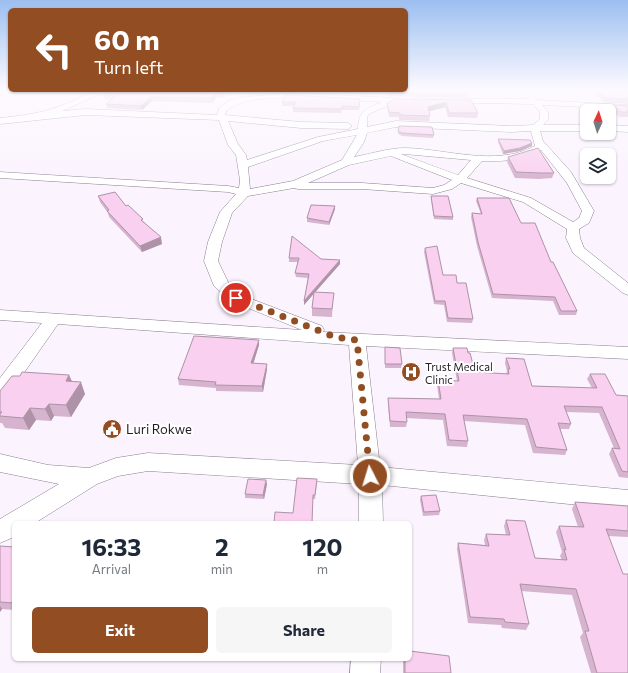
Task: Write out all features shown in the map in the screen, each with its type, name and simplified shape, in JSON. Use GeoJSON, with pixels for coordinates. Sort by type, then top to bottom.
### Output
{"type":"FeatureCollection","features":[{"type":"Feature","properties":{"kind":"street"},"geometry":{"type":"LineString","coordinates":[[224,120],[233,146],[241,155],[245,180],[244,193],[226,212],[215,242],[211,261],[222,286],[236,298],[335,337]]}},
{"type":"Feature","properties":{"kind":"street"},"geometry":{"type":"LineString","coordinates":[[250,120],[362,128],[408,124],[486,128],[580,128]]}},
{"type":"Feature","properties":{"kind":"street"},"geometry":{"type":"LineString","coordinates":[[346,162],[354,151],[362,128],[363,120]]}},
{"type":"Feature","properties":{"kind":"street"},"geometry":{"type":"LineString","coordinates":[[534,128],[543,120]]}},
{"type":"Feature","properties":{"kind":"street"},"geometry":{"type":"LineString","coordinates":[[301,125],[322,138],[354,151]]}},
{"type":"Feature","properties":{"kind":"street"},"geometry":{"type":"LineString","coordinates":[[243,165],[322,138],[362,128]]}},
{"type":"Feature","properties":{"kind":"street"},"geometry":{"type":"LineString","coordinates":[[0,175],[228,189],[244,193],[296,184],[346,162],[404,151],[501,159],[527,154],[540,147],[534,128]]}},
{"type":"Feature","properties":{"kind":"street"},"geometry":{"type":"LineString","coordinates":[[616,128],[628,129]]}},
{"type":"Feature","properties":{"kind":"street"},"geometry":{"type":"LineString","coordinates":[[539,142],[568,177],[588,211],[585,220],[573,227]]}},
{"type":"Feature","properties":{"kind":"street"},"geometry":{"type":"LineString","coordinates":[[388,154],[414,161],[459,180],[536,204],[573,227]]}},
{"type":"Feature","properties":{"kind":"street"},"geometry":{"type":"LineString","coordinates":[[433,192],[448,187],[459,180],[479,158]]}},
{"type":"Feature","properties":{"kind":"street"},"geometry":{"type":"LineString","coordinates":[[284,186],[362,186],[433,192],[507,195]]}},
{"type":"Feature","properties":{"kind":"street"},"geometry":{"type":"LineString","coordinates":[[573,227],[573,238],[578,250],[628,290]]}},
{"type":"Feature","properties":{"kind":"street"},"geometry":{"type":"LineString","coordinates":[[0,315],[335,337],[357,340],[628,353]]}},
{"type":"Feature","properties":{"kind":"street"},"geometry":{"type":"LineString","coordinates":[[0,392],[54,318]]}},
{"type":"Feature","properties":{"kind":"street"},"geometry":{"type":"LineString","coordinates":[[357,340],[370,476],[371,521]]}},
{"type":"Feature","properties":{"kind":"street"},"geometry":{"type":"LineString","coordinates":[[18,521],[89,477],[116,467],[148,462],[370,476],[628,500]]}},
{"type":"Feature","properties":{"kind":"street"},"geometry":{"type":"LineString","coordinates":[[0,464],[48,474],[89,477]]}},
{"type":"Feature","properties":{"kind":"street"},"geometry":{"type":"LineString","coordinates":[[0,532],[12,525]]}},
{"type":"Feature","properties":{"kind":"street"},"geometry":{"type":"LineString","coordinates":[[365,673],[366,661]]}},
{"type":"Feature","properties":{"kind":"building"},"geometry":{"type":"Polygon","coordinates":[[[399,126],[432,127],[434,135],[402,133],[398,131],[399,126]]]}},
{"type":"Feature","properties":{"kind":"building"},"geometry":{"type":"Polygon","coordinates":[[[498,139],[530,140],[532,143],[520,148],[504,151],[498,139]]]}},
{"type":"Feature","properties":{"kind":"building"},"geometry":{"type":"Polygon","coordinates":[[[538,148],[554,173],[516,172],[508,157],[538,148]]]}},
{"type":"Feature","properties":{"kind":"building"},"geometry":{"type":"Polygon","coordinates":[[[115,192],[126,206],[128,205],[143,219],[141,220],[161,237],[140,246],[107,211],[109,210],[98,196],[115,192]]]}},
{"type":"Feature","properties":{"kind":"building"},"geometry":{"type":"Polygon","coordinates":[[[431,196],[448,196],[453,217],[434,216],[431,196]]]}},
{"type":"Feature","properties":{"kind":"building"},"geometry":{"type":"Polygon","coordinates":[[[477,198],[509,198],[521,223],[535,223],[551,262],[553,262],[577,311],[561,311],[555,297],[493,294],[478,242],[472,213],[482,214],[477,198]]]}},
{"type":"Feature","properties":{"kind":"building"},"geometry":{"type":"Polygon","coordinates":[[[311,205],[335,206],[329,222],[307,218],[311,205]]]}},
{"type":"Feature","properties":{"kind":"building"},"geometry":{"type":"Polygon","coordinates":[[[292,236],[321,259],[340,260],[304,301],[309,274],[295,273],[299,258],[289,258],[292,236]]]}},
{"type":"Feature","properties":{"kind":"building"},"geometry":{"type":"Polygon","coordinates":[[[437,246],[443,275],[456,275],[457,283],[466,283],[473,319],[448,318],[445,301],[435,301],[425,248],[437,246]]]}},
{"type":"Feature","properties":{"kind":"building"},"geometry":{"type":"Polygon","coordinates":[[[314,292],[334,293],[332,309],[312,308],[314,292]]]}},
{"type":"Feature","properties":{"kind":"building"},"geometry":{"type":"Polygon","coordinates":[[[194,336],[259,340],[251,363],[267,364],[262,386],[215,385],[216,382],[178,379],[194,336]]]}},
{"type":"Feature","properties":{"kind":"building"},"geometry":{"type":"Polygon","coordinates":[[[385,347],[400,348],[402,364],[385,364],[385,347]]]}},
{"type":"Feature","properties":{"kind":"building"},"geometry":{"type":"Polygon","coordinates":[[[453,348],[467,348],[468,353],[470,353],[475,372],[509,374],[508,369],[510,369],[506,358],[524,359],[532,386],[597,388],[590,374],[605,374],[616,395],[628,396],[628,472],[622,471],[612,448],[620,449],[602,407],[564,406],[571,424],[558,423],[567,450],[536,447],[527,419],[463,415],[468,441],[449,440],[445,414],[406,412],[407,422],[390,421],[388,398],[441,399],[438,380],[459,381],[453,348]]]}},
{"type":"Feature","properties":{"kind":"building"},"geometry":{"type":"Polygon","coordinates":[[[22,372],[69,375],[66,381],[81,382],[66,405],[49,404],[45,409],[30,408],[23,418],[0,416],[2,412],[0,412],[0,391],[12,376],[20,376],[22,372]]]}},
{"type":"Feature","properties":{"kind":"building"},"geometry":{"type":"Polygon","coordinates":[[[297,478],[317,479],[315,495],[313,495],[312,521],[274,521],[275,512],[293,513],[297,478]]]}},
{"type":"Feature","properties":{"kind":"building"},"geometry":{"type":"Polygon","coordinates":[[[248,479],[266,480],[263,495],[245,494],[248,479]]]}},
{"type":"Feature","properties":{"kind":"building"},"geometry":{"type":"Polygon","coordinates":[[[436,495],[440,511],[424,512],[421,496],[436,495]]]}},
{"type":"Feature","properties":{"kind":"building"},"geometry":{"type":"Polygon","coordinates":[[[575,502],[628,506],[628,531],[606,529],[623,574],[628,574],[628,673],[597,673],[585,631],[589,631],[576,589],[520,584],[529,624],[505,622],[504,619],[470,617],[458,543],[489,546],[486,534],[510,535],[506,520],[525,521],[535,558],[567,560],[564,549],[566,550],[559,526],[584,527],[575,502]]]}},
{"type":"Feature","properties":{"kind":"building"},"geometry":{"type":"Polygon","coordinates":[[[0,546],[12,547],[12,603],[0,602],[0,546]]]}},
{"type":"Feature","properties":{"kind":"building"},"geometry":{"type":"Polygon","coordinates":[[[412,651],[449,656],[451,673],[405,673],[405,661],[412,661],[412,651]]]}},
{"type":"Feature","properties":{"kind":"place","name":"Trust Medical Clinic"},"geometry":{"type":"Point","coordinates":[411,372]}},
{"type":"Feature","properties":{"kind":"place","name":"Luri Rokwe"},"geometry":{"type":"Point","coordinates":[112,429]}},
{"type":"Feature","properties":{"kind":"route"},"geometry":{"type":"LineString","coordinates":[[236,298],[335,337],[357,340],[370,476]]}}]}
